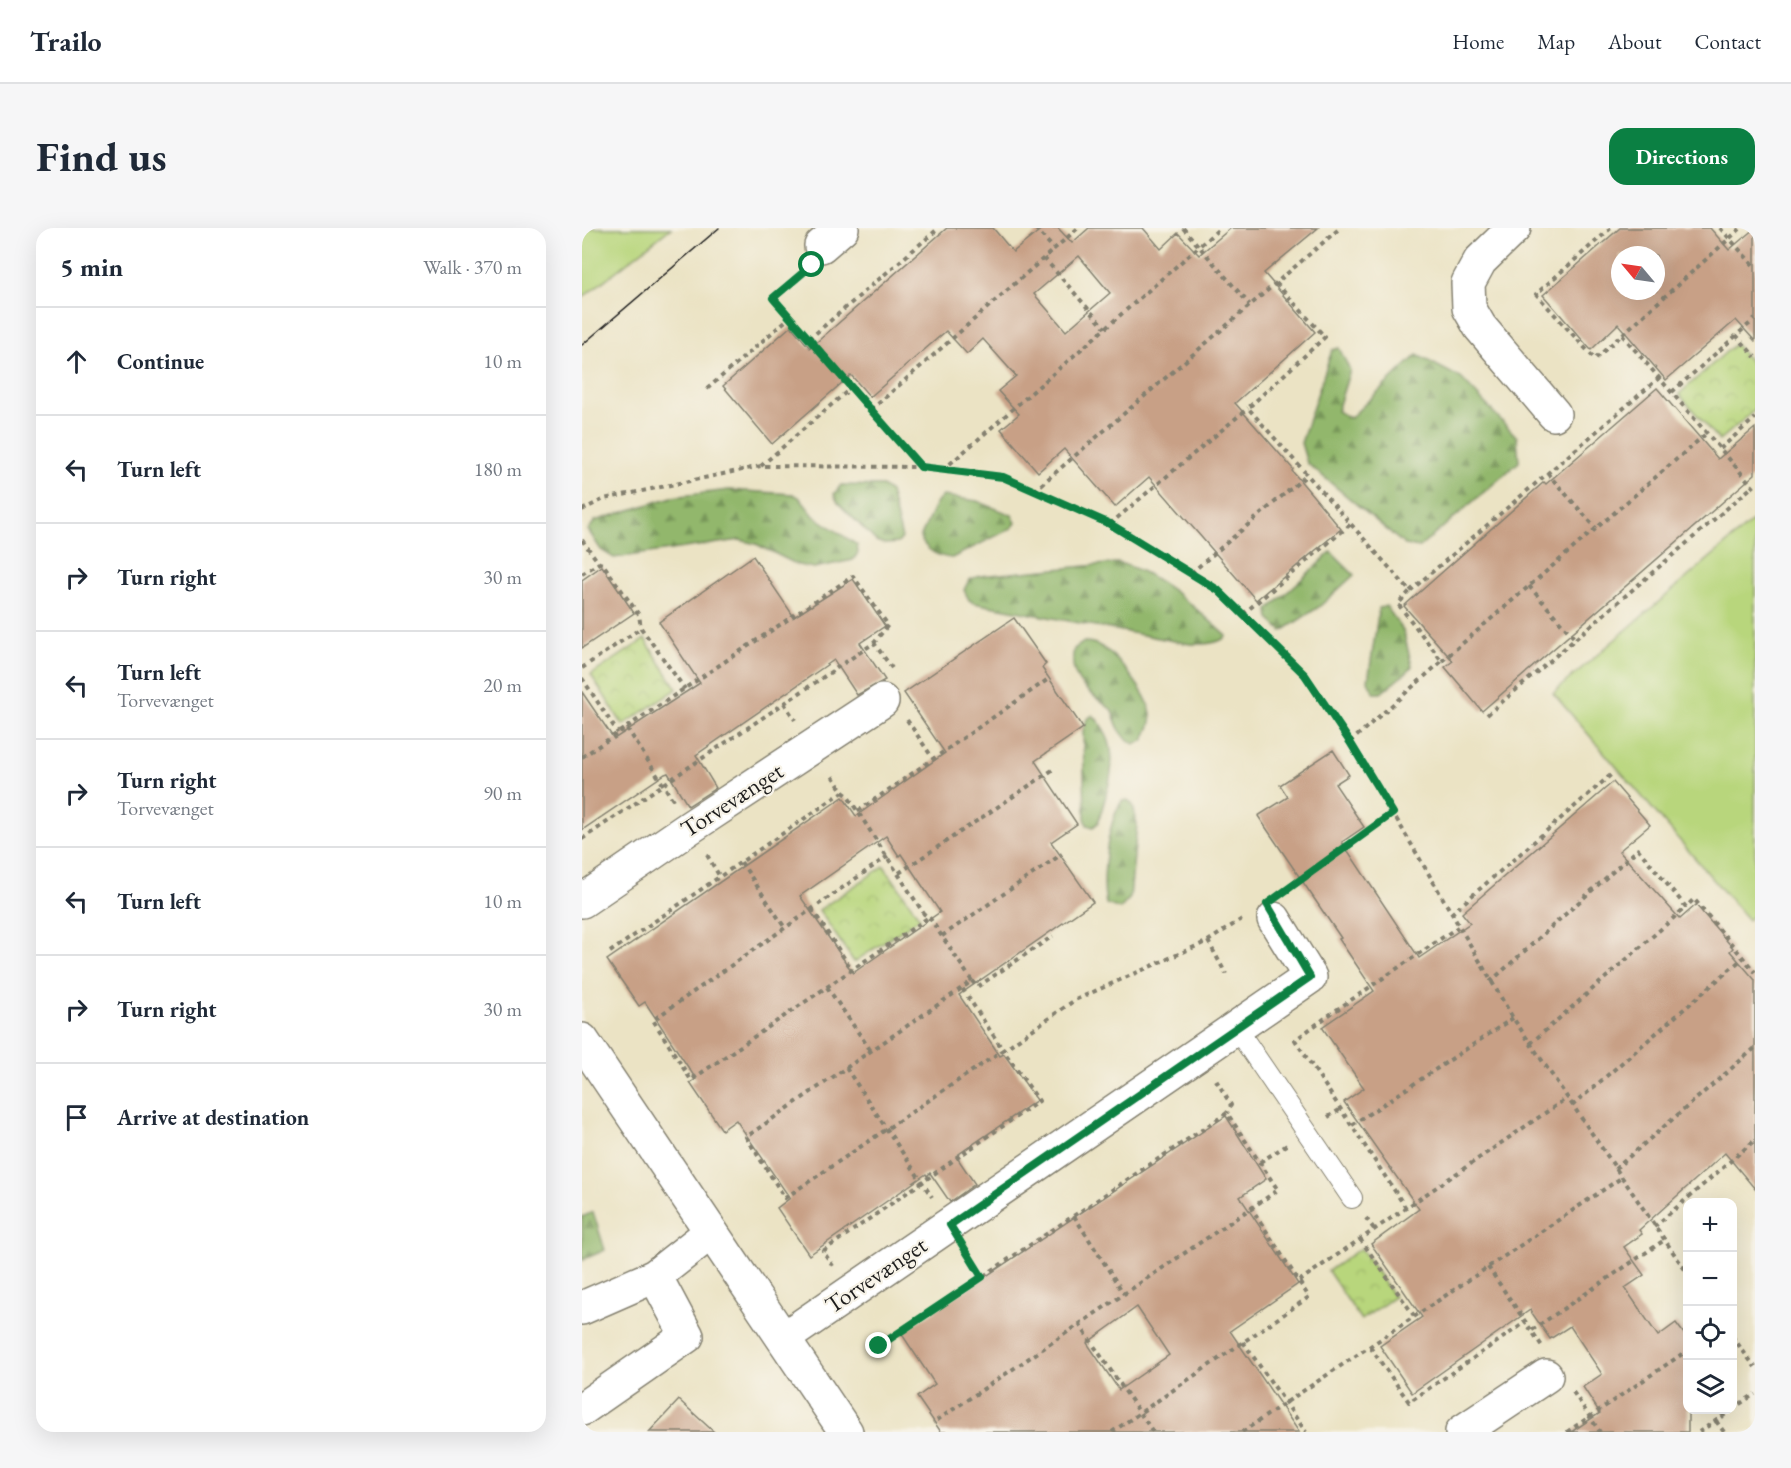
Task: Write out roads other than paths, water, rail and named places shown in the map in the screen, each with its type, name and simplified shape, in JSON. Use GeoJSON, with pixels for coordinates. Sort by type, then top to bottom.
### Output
{"type":"FeatureCollection","features":[{"type":"Feature","properties":{"kind":"street"},"geometry":{"type":"LineString","coordinates":[[1514,228],[1480,261],[1468,283],[1469,308],[1480,327],[1554,414]]}},
{"type":"Feature","properties":{"kind":"street","name":"Torvevænget"},"geometry":{"type":"LineString","coordinates":[[582,901],[882,701]]}},
{"type":"Feature","properties":{"kind":"street","name":"Torvevænget"},"geometry":{"type":"LineString","coordinates":[[784,1338],[1310,977],[1270,911]]}},
{"type":"Feature","properties":{"kind":"street"},"geometry":{"type":"LineString","coordinates":[[582,1040],[846,1432]]}},
{"type":"Feature","properties":{"kind":"street"},"geometry":{"type":"LineString","coordinates":[[582,1308],[655,1276],[711,1232]]}},
{"type":"Feature","properties":{"kind":"street"},"geometry":{"type":"LineString","coordinates":[[582,1409],[687,1336],[655,1276]]}},
{"type":"Feature","properties":{"kind":"street"},"geometry":{"type":"LineString","coordinates":[[1462,1432],[1546,1376]]}},
{"type":"Feature","properties":{"kind":"lane"},"geometry":{"type":"LineString","coordinates":[[1236,1028],[1352,1198]]}},
{"type":"Feature","properties":{"kind":"tram line"},"geometry":{"type":"LineString","coordinates":[[582,345],[719,228]]}}]}
